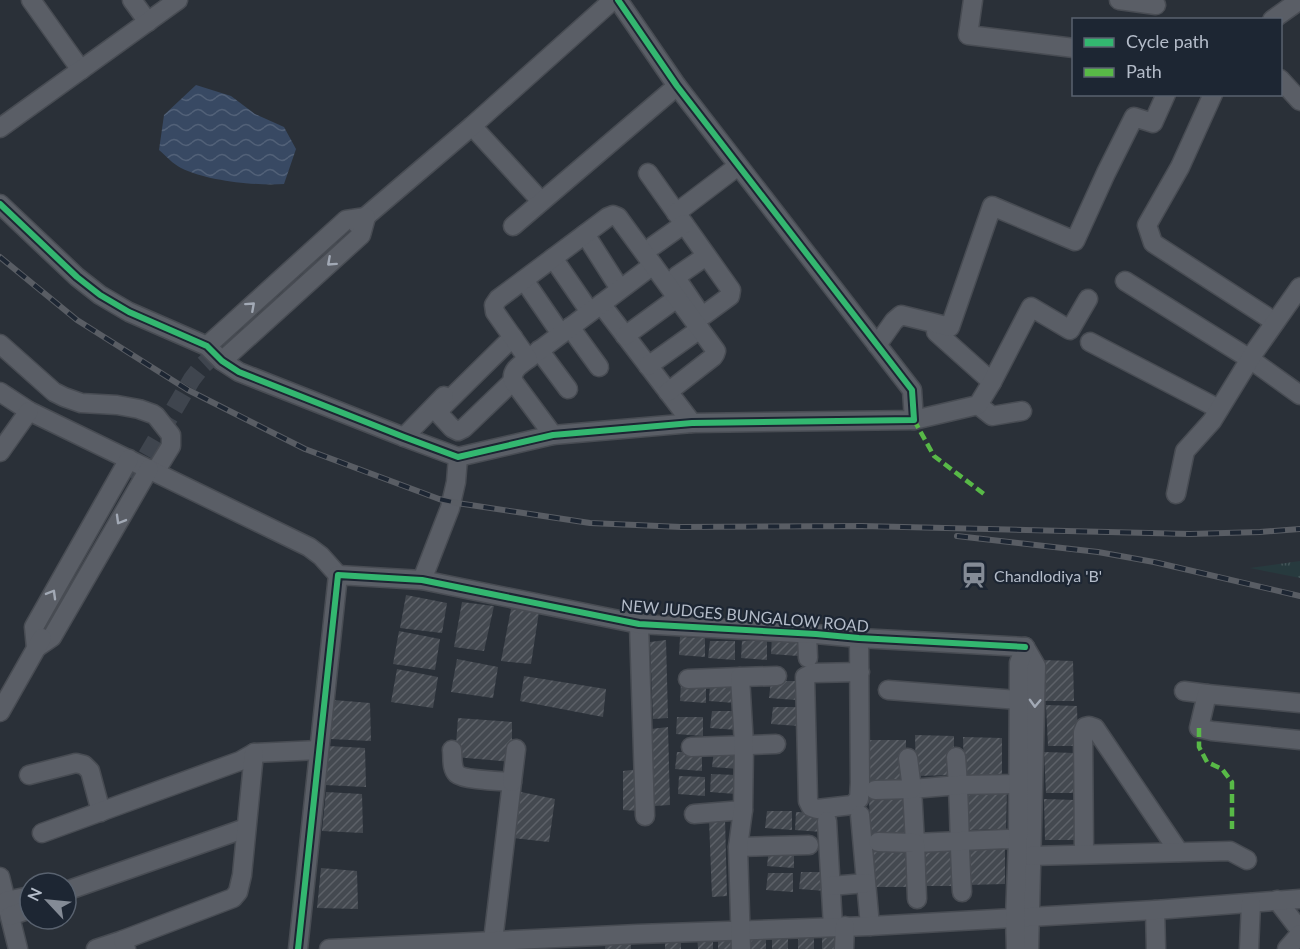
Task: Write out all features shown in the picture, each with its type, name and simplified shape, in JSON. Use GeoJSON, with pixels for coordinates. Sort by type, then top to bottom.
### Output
{"type":"FeatureCollection","features":[{"type":"Feature","properties":{"kind":"street"},"geometry":{"type":"LineString","coordinates":[[31,0],[81,70]]}},
{"type":"Feature","properties":{"kind":"street"},"geometry":{"type":"LineString","coordinates":[[132,0],[148,21]]}},
{"type":"Feature","properties":{"kind":"street"},"geometry":{"type":"LineString","coordinates":[[0,128],[178,0]]}},
{"type":"Feature","properties":{"kind":"street"},"geometry":{"type":"LineString","coordinates":[[339,240],[472,126],[613,0]]}},
{"type":"Feature","properties":{"kind":"street"},"geometry":{"type":"LineString","coordinates":[[618,0],[677,86],[912,390],[914,420]]}},
{"type":"Feature","properties":{"kind":"street"},"geometry":{"type":"LineString","coordinates":[[973,0],[968,35],[1072,48]]}},
{"type":"Feature","properties":{"kind":"street"},"geometry":{"type":"LineString","coordinates":[[1119,0],[1156,5]]}},
{"type":"Feature","properties":{"kind":"street"},"geometry":{"type":"LineString","coordinates":[[1275,18],[1300,0]]}},
{"type":"Feature","properties":{"kind":"street"},"geometry":{"type":"LineString","coordinates":[[1282,80],[1300,101]]}},
{"type":"Feature","properties":{"kind":"street"},"geometry":{"type":"LineString","coordinates":[[513,226],[677,86]]}},
{"type":"Feature","properties":{"kind":"street"},"geometry":{"type":"LineString","coordinates":[[877,345],[894,321],[902,315],[950,327],[992,206],[1075,241],[1134,117],[1153,123],[1165,96]]}},
{"type":"Feature","properties":{"kind":"street"},"geometry":{"type":"LineString","coordinates":[[1212,96],[1180,167],[1147,225],[1153,243],[1275,322]]}},
{"type":"Feature","properties":{"kind":"street"},"geometry":{"type":"LineString","coordinates":[[472,126],[541,201]]}},
{"type":"Feature","properties":{"kind":"street"},"geometry":{"type":"LineString","coordinates":[[481,363],[440,411],[440,415],[458,431],[510,384],[515,369],[620,289],[653,256],[680,219],[738,166]]}},
{"type":"Feature","properties":{"kind":"street"},"geometry":{"type":"LineString","coordinates":[[648,173],[706,256]]}},
{"type":"Feature","properties":{"kind":"street"},"geometry":{"type":"LineString","coordinates":[[0,204],[76,277],[129,312],[207,346],[222,361],[239,372],[458,457],[553,435],[692,423],[914,420],[978,405],[1031,307],[1070,330],[1088,299]]}},
{"type":"Feature","properties":{"kind":"street"},"geometry":{"type":"LineString","coordinates":[[568,389],[513,338],[495,312],[494,305],[498,299],[613,215],[618,217],[653,256],[677,298],[716,351],[716,354],[668,392]]}},
{"type":"Feature","properties":{"kind":"street"},"geometry":{"type":"LineString","coordinates":[[207,346],[346,220],[366,217]]}},
{"type":"Feature","properties":{"kind":"street"},"geometry":{"type":"LineString","coordinates":[[222,361],[361,235],[366,217]]}},
{"type":"Feature","properties":{"kind":"street"},"geometry":{"type":"LineString","coordinates":[[585,234],[620,289]]}},
{"type":"Feature","properties":{"kind":"street"},"geometry":{"type":"LineString","coordinates":[[553,258],[595,308],[625,336],[692,423]]}},
{"type":"Feature","properties":{"kind":"street"},"geometry":{"type":"LineString","coordinates":[[524,280],[599,367]]}},
{"type":"Feature","properties":{"kind":"street"},"geometry":{"type":"LineString","coordinates":[[1125,281],[1250,359],[1300,395]]}},
{"type":"Feature","properties":{"kind":"street"},"geometry":{"type":"LineString","coordinates":[[1176,494],[1185,451],[1212,421],[1250,359],[1300,287]]}},
{"type":"Feature","properties":{"kind":"street"},"geometry":{"type":"LineString","coordinates":[[625,336],[677,298]]}},
{"type":"Feature","properties":{"kind":"street"},"geometry":{"type":"LineString","coordinates":[[648,366],[700,329]]}},
{"type":"Feature","properties":{"kind":"street"},"geometry":{"type":"LineString","coordinates":[[936,332],[992,382]]}},
{"type":"Feature","properties":{"kind":"street"},"geometry":{"type":"LineString","coordinates":[[404,437],[481,363],[513,338]]}},
{"type":"Feature","properties":{"kind":"street"},"geometry":{"type":"LineString","coordinates":[[1090,342],[1219,409]]}},
{"type":"Feature","properties":{"kind":"street"},"geometry":{"type":"LineString","coordinates":[[0,344],[54,392],[81,403],[117,405],[139,409],[156,416],[171,435],[172,442],[152,470],[52,637],[36,648]]}},
{"type":"Feature","properties":{"kind":"street"},"geometry":{"type":"LineString","coordinates":[[481,363],[510,384],[553,435]]}},
{"type":"Feature","properties":{"kind":"street"},"geometry":{"type":"LineString","coordinates":[[0,392],[29,411],[309,547],[321,556],[338,575],[298,949]]}},
{"type":"Feature","properties":{"kind":"street"},"geometry":{"type":"LineString","coordinates":[[978,405],[992,416],[1022,411]]}},
{"type":"Feature","properties":{"kind":"street"},"geometry":{"type":"LineString","coordinates":[[0,452],[29,411]]}},
{"type":"Feature","properties":{"kind":"street"},"geometry":{"type":"LineString","coordinates":[[422,580],[450,508],[456,482],[458,457]]}},
{"type":"Feature","properties":{"kind":"street"},"geometry":{"type":"LineString","coordinates":[[36,648],[34,627],[129,459]]}},
{"type":"Feature","properties":{"kind":"street","name":"NEW JUDGES BUNGALOW ROAD"},"geometry":{"type":"LineString","coordinates":[[338,575],[422,580],[639,624],[1025,647]]}},
{"type":"Feature","properties":{"kind":"street"},"geometry":{"type":"LineString","coordinates":[[639,624],[645,816]]}},
{"type":"Feature","properties":{"kind":"street"},"geometry":{"type":"LineString","coordinates":[[0,712],[47,628]]}},
{"type":"Feature","properties":{"kind":"street"},"geometry":{"type":"LineString","coordinates":[[807,633],[808,658]]}},
{"type":"Feature","properties":{"kind":"street"},"geometry":{"type":"LineString","coordinates":[[859,638],[860,672],[860,783],[859,799],[852,805],[817,809],[811,807],[808,801],[805,677],[813,673],[860,672]]}},
{"type":"Feature","properties":{"kind":"street"},"geometry":{"type":"LineString","coordinates":[[1025,647],[1019,663],[1017,784],[1022,917],[1029,949]]}},
{"type":"Feature","properties":{"kind":"street"},"geometry":{"type":"LineString","coordinates":[[1016,949],[1030,856],[1036,666],[1025,647]]}},
{"type":"Feature","properties":{"kind":"street"},"geometry":{"type":"LineString","coordinates":[[688,678],[777,676]]}},
{"type":"Feature","properties":{"kind":"street"},"geometry":{"type":"LineString","coordinates":[[740,677],[744,745],[743,810],[738,847],[741,949]]}},
{"type":"Feature","properties":{"kind":"street"},"geometry":{"type":"LineString","coordinates":[[888,690],[1019,700]]}},
{"type":"Feature","properties":{"kind":"street"},"geometry":{"type":"LineString","coordinates":[[1184,691],[1300,703]]}},
{"type":"Feature","properties":{"kind":"street"},"geometry":{"type":"LineString","coordinates":[[1207,694],[1200,728],[1300,740]]}},
{"type":"Feature","properties":{"kind":"street"},"geometry":{"type":"LineString","coordinates":[[1084,854],[1083,732],[1085,727],[1089,726],[1095,728],[1179,852]]}},
{"type":"Feature","properties":{"kind":"street"},"geometry":{"type":"LineString","coordinates":[[691,747],[776,744]]}},
{"type":"Feature","properties":{"kind":"street"},"geometry":{"type":"LineString","coordinates":[[493,941],[516,749]]}},
{"type":"Feature","properties":{"kind":"street"},"geometry":{"type":"LineString","coordinates":[[42,833],[240,761],[254,753],[319,750]]}},
{"type":"Feature","properties":{"kind":"street"},"geometry":{"type":"LineString","coordinates":[[452,750],[453,766],[457,773],[465,777],[512,782]]}},
{"type":"Feature","properties":{"kind":"street"},"geometry":{"type":"LineString","coordinates":[[96,949],[124,944],[233,898],[238,892],[242,875],[254,753]]}},
{"type":"Feature","properties":{"kind":"street"},"geometry":{"type":"LineString","coordinates":[[956,757],[962,892]]}},
{"type":"Feature","properties":{"kind":"street"},"geometry":{"type":"LineString","coordinates":[[908,758],[912,789],[917,899]]}},
{"type":"Feature","properties":{"kind":"street"},"geometry":{"type":"LineString","coordinates":[[29,774],[76,763],[84,765],[90,771],[101,812]]}},
{"type":"Feature","properties":{"kind":"street"},"geometry":{"type":"LineString","coordinates":[[875,790],[1017,784]]}},
{"type":"Feature","properties":{"kind":"street"},"geometry":{"type":"LineString","coordinates":[[694,813],[743,810]]}},
{"type":"Feature","properties":{"kind":"street"},"geometry":{"type":"LineString","coordinates":[[860,815],[870,926]]}},
{"type":"Feature","properties":{"kind":"street"},"geometry":{"type":"LineString","coordinates":[[827,821],[831,886],[844,949]]}},
{"type":"Feature","properties":{"kind":"street"},"geometry":{"type":"LineString","coordinates":[[78,887],[246,828]]}},
{"type":"Feature","properties":{"kind":"street"},"geometry":{"type":"LineString","coordinates":[[878,842],[915,843],[1007,838],[1018,840]]}},
{"type":"Feature","properties":{"kind":"street"},"geometry":{"type":"LineString","coordinates":[[738,847],[809,845]]}},
{"type":"Feature","properties":{"kind":"street"},"geometry":{"type":"LineString","coordinates":[[1030,856],[1230,851],[1247,860]]}},
{"type":"Feature","properties":{"kind":"street"},"geometry":{"type":"LineString","coordinates":[[0,877],[18,949]]}},
{"type":"Feature","properties":{"kind":"street"},"geometry":{"type":"LineString","coordinates":[[831,886],[866,883]]}},
{"type":"Feature","properties":{"kind":"street"},"geometry":{"type":"LineString","coordinates":[[329,949],[493,941],[686,940],[741,930],[870,926],[1155,910],[1300,898]]}},
{"type":"Feature","properties":{"kind":"street"},"geometry":{"type":"LineString","coordinates":[[1277,900],[1300,932],[1287,949]]}},
{"type":"Feature","properties":{"kind":"street"},"geometry":{"type":"LineString","coordinates":[[8,908],[18,903]]}},
{"type":"Feature","properties":{"kind":"street"},"geometry":{"type":"LineString","coordinates":[[1249,949],[1251,903]]}},
{"type":"Feature","properties":{"kind":"street"},"geometry":{"type":"LineString","coordinates":[[8,908],[18,908]]}},
{"type":"Feature","properties":{"kind":"street"},"geometry":{"type":"LineString","coordinates":[[1155,910],[1156,949]]}},
{"type":"Feature","properties":{"kind":"green space"},"geometry":{"type":"Polygon","coordinates":[[[1300,561],[1300,578],[1250,568],[1300,561]]]}},
{"type":"Feature","properties":{"kind":"water"},"geometry":{"type":"Polygon","coordinates":[[[196,85],[231,96],[255,114],[284,127],[296,149],[284,184],[246,183],[192,173],[172,162],[159,150],[164,115],[196,85]]]}},
{"type":"Feature","properties":{"kind":"building"},"geometry":{"type":"Polygon","coordinates":[[[406,595],[447,603],[442,633],[400,628],[406,595]]]}},
{"type":"Feature","properties":{"kind":"building"},"geometry":{"type":"Polygon","coordinates":[[[462,602],[494,606],[484,651],[454,647],[462,602]]]}},
{"type":"Feature","properties":{"kind":"building"},"geometry":{"type":"Polygon","coordinates":[[[511,609],[539,612],[531,664],[501,661],[511,609]]]}},
{"type":"Feature","properties":{"kind":"building"},"geometry":{"type":"Polygon","coordinates":[[[399,631],[440,639],[435,670],[393,664],[399,631]]]}},
{"type":"Feature","properties":{"kind":"building"},"geometry":{"type":"Polygon","coordinates":[[[772,636],[798,637],[798,656],[771,654],[772,636]]]}},
{"type":"Feature","properties":{"kind":"building"},"geometry":{"type":"Polygon","coordinates":[[[680,637],[705,638],[705,657],[679,655],[680,637]]]}},
{"type":"Feature","properties":{"kind":"building"},"geometry":{"type":"Polygon","coordinates":[[[666,640],[668,718],[653,719],[650,642],[666,640]]]}},
{"type":"Feature","properties":{"kind":"building"},"geometry":{"type":"Polygon","coordinates":[[[710,641],[735,641],[735,660],[708,658],[710,641]]]}},
{"type":"Feature","properties":{"kind":"building"},"geometry":{"type":"Polygon","coordinates":[[[742,641],[767,641],[767,660],[741,658],[742,641]]]}},
{"type":"Feature","properties":{"kind":"building"},"geometry":{"type":"Polygon","coordinates":[[[457,659],[498,667],[493,698],[451,692],[457,659]]]}},
{"type":"Feature","properties":{"kind":"building"},"geometry":{"type":"Polygon","coordinates":[[[1042,660],[1073,661],[1074,701],[1043,701],[1042,660]]]}},
{"type":"Feature","properties":{"kind":"building"},"geometry":{"type":"Polygon","coordinates":[[[397,669],[438,677],[433,708],[391,702],[397,669]]]}},
{"type":"Feature","properties":{"kind":"building"},"geometry":{"type":"Polygon","coordinates":[[[524,676],[606,689],[603,717],[520,701],[524,676]]]}},
{"type":"Feature","properties":{"kind":"building"},"geometry":{"type":"Polygon","coordinates":[[[771,681],[796,681],[796,700],[769,698],[771,681]]]}},
{"type":"Feature","properties":{"kind":"building"},"geometry":{"type":"Polygon","coordinates":[[[710,683],[735,684],[735,703],[709,701],[710,683]]]}},
{"type":"Feature","properties":{"kind":"building"},"geometry":{"type":"Polygon","coordinates":[[[681,684],[706,684],[706,703],[680,701],[681,684]]]}},
{"type":"Feature","properties":{"kind":"building"},"geometry":{"type":"Polygon","coordinates":[[[334,700],[370,703],[371,741],[330,739],[334,700]]]}},
{"type":"Feature","properties":{"kind":"building"},"geometry":{"type":"Polygon","coordinates":[[[1046,705],[1077,706],[1078,746],[1048,746],[1046,705]]]}},
{"type":"Feature","properties":{"kind":"building"},"geometry":{"type":"Polygon","coordinates":[[[773,707],[798,707],[798,726],[771,724],[773,707]]]}},
{"type":"Feature","properties":{"kind":"building"},"geometry":{"type":"Polygon","coordinates":[[[712,711],[737,711],[737,730],[710,728],[712,711]]]}},
{"type":"Feature","properties":{"kind":"building"},"geometry":{"type":"Polygon","coordinates":[[[677,717],[703,717],[703,736],[676,734],[677,717]]]}},
{"type":"Feature","properties":{"kind":"building"},"geometry":{"type":"Polygon","coordinates":[[[458,718],[512,722],[512,762],[455,757],[458,718]]]}},
{"type":"Feature","properties":{"kind":"building"},"geometry":{"type":"Polygon","coordinates":[[[668,727],[670,805],[654,806],[651,729],[668,727]]]}},
{"type":"Feature","properties":{"kind":"building"},"geometry":{"type":"Polygon","coordinates":[[[915,735],[954,736],[954,775],[916,776],[915,735]]]}},
{"type":"Feature","properties":{"kind":"building"},"geometry":{"type":"Polygon","coordinates":[[[963,737],[1002,738],[1002,777],[964,778],[963,737]]]}},
{"type":"Feature","properties":{"kind":"building"},"geometry":{"type":"Polygon","coordinates":[[[867,740],[906,740],[906,780],[868,781],[867,740]]]}},
{"type":"Feature","properties":{"kind":"building"},"geometry":{"type":"Polygon","coordinates":[[[328,746],[365,748],[366,787],[325,785],[328,746]]]}},
{"type":"Feature","properties":{"kind":"building"},"geometry":{"type":"Polygon","coordinates":[[[714,750],[739,750],[739,769],[712,767],[714,750]]]}},
{"type":"Feature","properties":{"kind":"building"},"geometry":{"type":"Polygon","coordinates":[[[677,752],[702,752],[702,771],[675,769],[677,752]]]}},
{"type":"Feature","properties":{"kind":"building"},"geometry":{"type":"Polygon","coordinates":[[[1044,752],[1075,753],[1076,793],[1046,793],[1044,752]]]}},
{"type":"Feature","properties":{"kind":"building"},"geometry":{"type":"Polygon","coordinates":[[[640,769],[640,811],[623,810],[623,771],[640,769]]]}},
{"type":"Feature","properties":{"kind":"building"},"geometry":{"type":"Polygon","coordinates":[[[711,774],[736,775],[736,794],[710,792],[711,774]]]}},
{"type":"Feature","properties":{"kind":"building"},"geometry":{"type":"Polygon","coordinates":[[[679,776],[705,777],[705,796],[678,794],[679,776]]]}},
{"type":"Feature","properties":{"kind":"building"},"geometry":{"type":"Polygon","coordinates":[[[967,789],[1007,790],[1006,829],[968,830],[967,789]]]}},
{"type":"Feature","properties":{"kind":"building"},"geometry":{"type":"Polygon","coordinates":[[[326,792],[362,794],[363,833],[322,831],[326,792]]]}},
{"type":"Feature","properties":{"kind":"building"},"geometry":{"type":"Polygon","coordinates":[[[521,792],[555,799],[549,842],[513,838],[521,792]]]}},
{"type":"Feature","properties":{"kind":"building"},"geometry":{"type":"Polygon","coordinates":[[[869,795],[909,796],[908,835],[870,836],[869,795]]]}},
{"type":"Feature","properties":{"kind":"building"},"geometry":{"type":"Polygon","coordinates":[[[1044,799],[1075,800],[1076,840],[1045,840],[1044,799]]]}},
{"type":"Feature","properties":{"kind":"building"},"geometry":{"type":"Polygon","coordinates":[[[767,811],[792,811],[792,830],[765,828],[767,811]]]}},
{"type":"Feature","properties":{"kind":"building"},"geometry":{"type":"Polygon","coordinates":[[[796,812],[822,813],[822,832],[795,830],[796,812]]]}},
{"type":"Feature","properties":{"kind":"building"},"geometry":{"type":"Polygon","coordinates":[[[725,818],[727,896],[712,897],[709,820],[725,818]]]}},
{"type":"Feature","properties":{"kind":"building"},"geometry":{"type":"Polygon","coordinates":[[[966,844],[1005,845],[1005,884],[967,885],[966,844]]]}},
{"type":"Feature","properties":{"kind":"building"},"geometry":{"type":"Polygon","coordinates":[[[919,846],[956,846],[958,886],[920,886],[919,846]]]}},
{"type":"Feature","properties":{"kind":"building"},"geometry":{"type":"Polygon","coordinates":[[[872,847],[912,847],[911,887],[873,887],[872,847]]]}},
{"type":"Feature","properties":{"kind":"building"},"geometry":{"type":"Polygon","coordinates":[[[769,849],[794,849],[794,868],[767,866],[769,849]]]}},
{"type":"Feature","properties":{"kind":"building"},"geometry":{"type":"Polygon","coordinates":[[[321,868],[357,871],[358,909],[317,908],[321,868]]]}},
{"type":"Feature","properties":{"kind":"building"},"geometry":{"type":"Polygon","coordinates":[[[801,872],[826,872],[826,891],[799,889],[801,872]]]}},
{"type":"Feature","properties":{"kind":"building"},"geometry":{"type":"Polygon","coordinates":[[[768,873],[793,873],[793,892],[766,890],[768,873]]]}},
{"type":"Feature","properties":{"kind":"building"},"geometry":{"type":"Polygon","coordinates":[[[822,931],[838,932],[838,949],[822,949],[822,931]]]}},
{"type":"Feature","properties":{"kind":"building"},"geometry":{"type":"Polygon","coordinates":[[[750,932],[766,934],[766,949],[750,949],[750,932]]]}},
{"type":"Feature","properties":{"kind":"building"},"geometry":{"type":"Polygon","coordinates":[[[718,933],[734,935],[734,949],[718,949],[718,933]]]}},
{"type":"Feature","properties":{"kind":"building"},"geometry":{"type":"Polygon","coordinates":[[[772,933],[788,934],[788,949],[772,949],[772,933]]]}},
{"type":"Feature","properties":{"kind":"building"},"geometry":{"type":"Polygon","coordinates":[[[798,933],[814,934],[814,949],[798,949],[798,933]]]}},
{"type":"Feature","properties":{"kind":"building"},"geometry":{"type":"Polygon","coordinates":[[[697,936],[713,937],[713,949],[698,949],[697,936]]]}},
{"type":"Feature","properties":{"kind":"building"},"geometry":{"type":"Polygon","coordinates":[[[606,939],[631,939],[631,949],[605,949],[606,939]]]}},
{"type":"Feature","properties":{"kind":"building"},"geometry":{"type":"Polygon","coordinates":[[[665,939],[681,941],[681,949],[665,949],[665,939]]]}},
{"type":"Feature","properties":{"kind":"tunnel"},"geometry":{"type":"LineString","coordinates":[[133,479],[202,366],[339,239]]}},
{"type":"Feature","properties":{"kind":"railway"},"geometry":{"type":"LineString","coordinates":[[0,257],[77,320],[188,390],[305,449],[439,499],[457,503],[590,523],[681,527],[862,526],[1190,534],[1300,529]]}},
{"type":"Feature","properties":{"kind":"railway"},"geometry":{"type":"LineString","coordinates":[[957,536],[1098,552],[1154,562],[1300,596]]}},
{"type":"Feature","properties":{"kind":"marked path"},"geometry":{"type":"LineString","coordinates":[[914,420],[934,456],[984,494]]}},
{"type":"Feature","properties":{"kind":"marked path"},"geometry":{"type":"LineString","coordinates":[[1199,728],[1199,747],[1207,762],[1222,769],[1232,782],[1232,829]]}},
{"type":"Feature","properties":{"kind":"cycle path"},"geometry":{"type":"LineString","coordinates":[[0,204],[77,277],[100,295],[129,312],[207,346],[222,361],[239,372],[458,457],[553,435],[692,423],[914,420],[912,390],[677,86],[618,0]]}},
{"type":"Feature","properties":{"kind":"cycle path"},"geometry":{"type":"LineString","coordinates":[[298,949],[338,575],[422,580],[639,624],[1025,647]]}},
{"type":"Feature","properties":{"kind":"place","name":"Chandlodiya 'B'"},"geometry":{"type":"Point","coordinates":[974,575]}}]}
